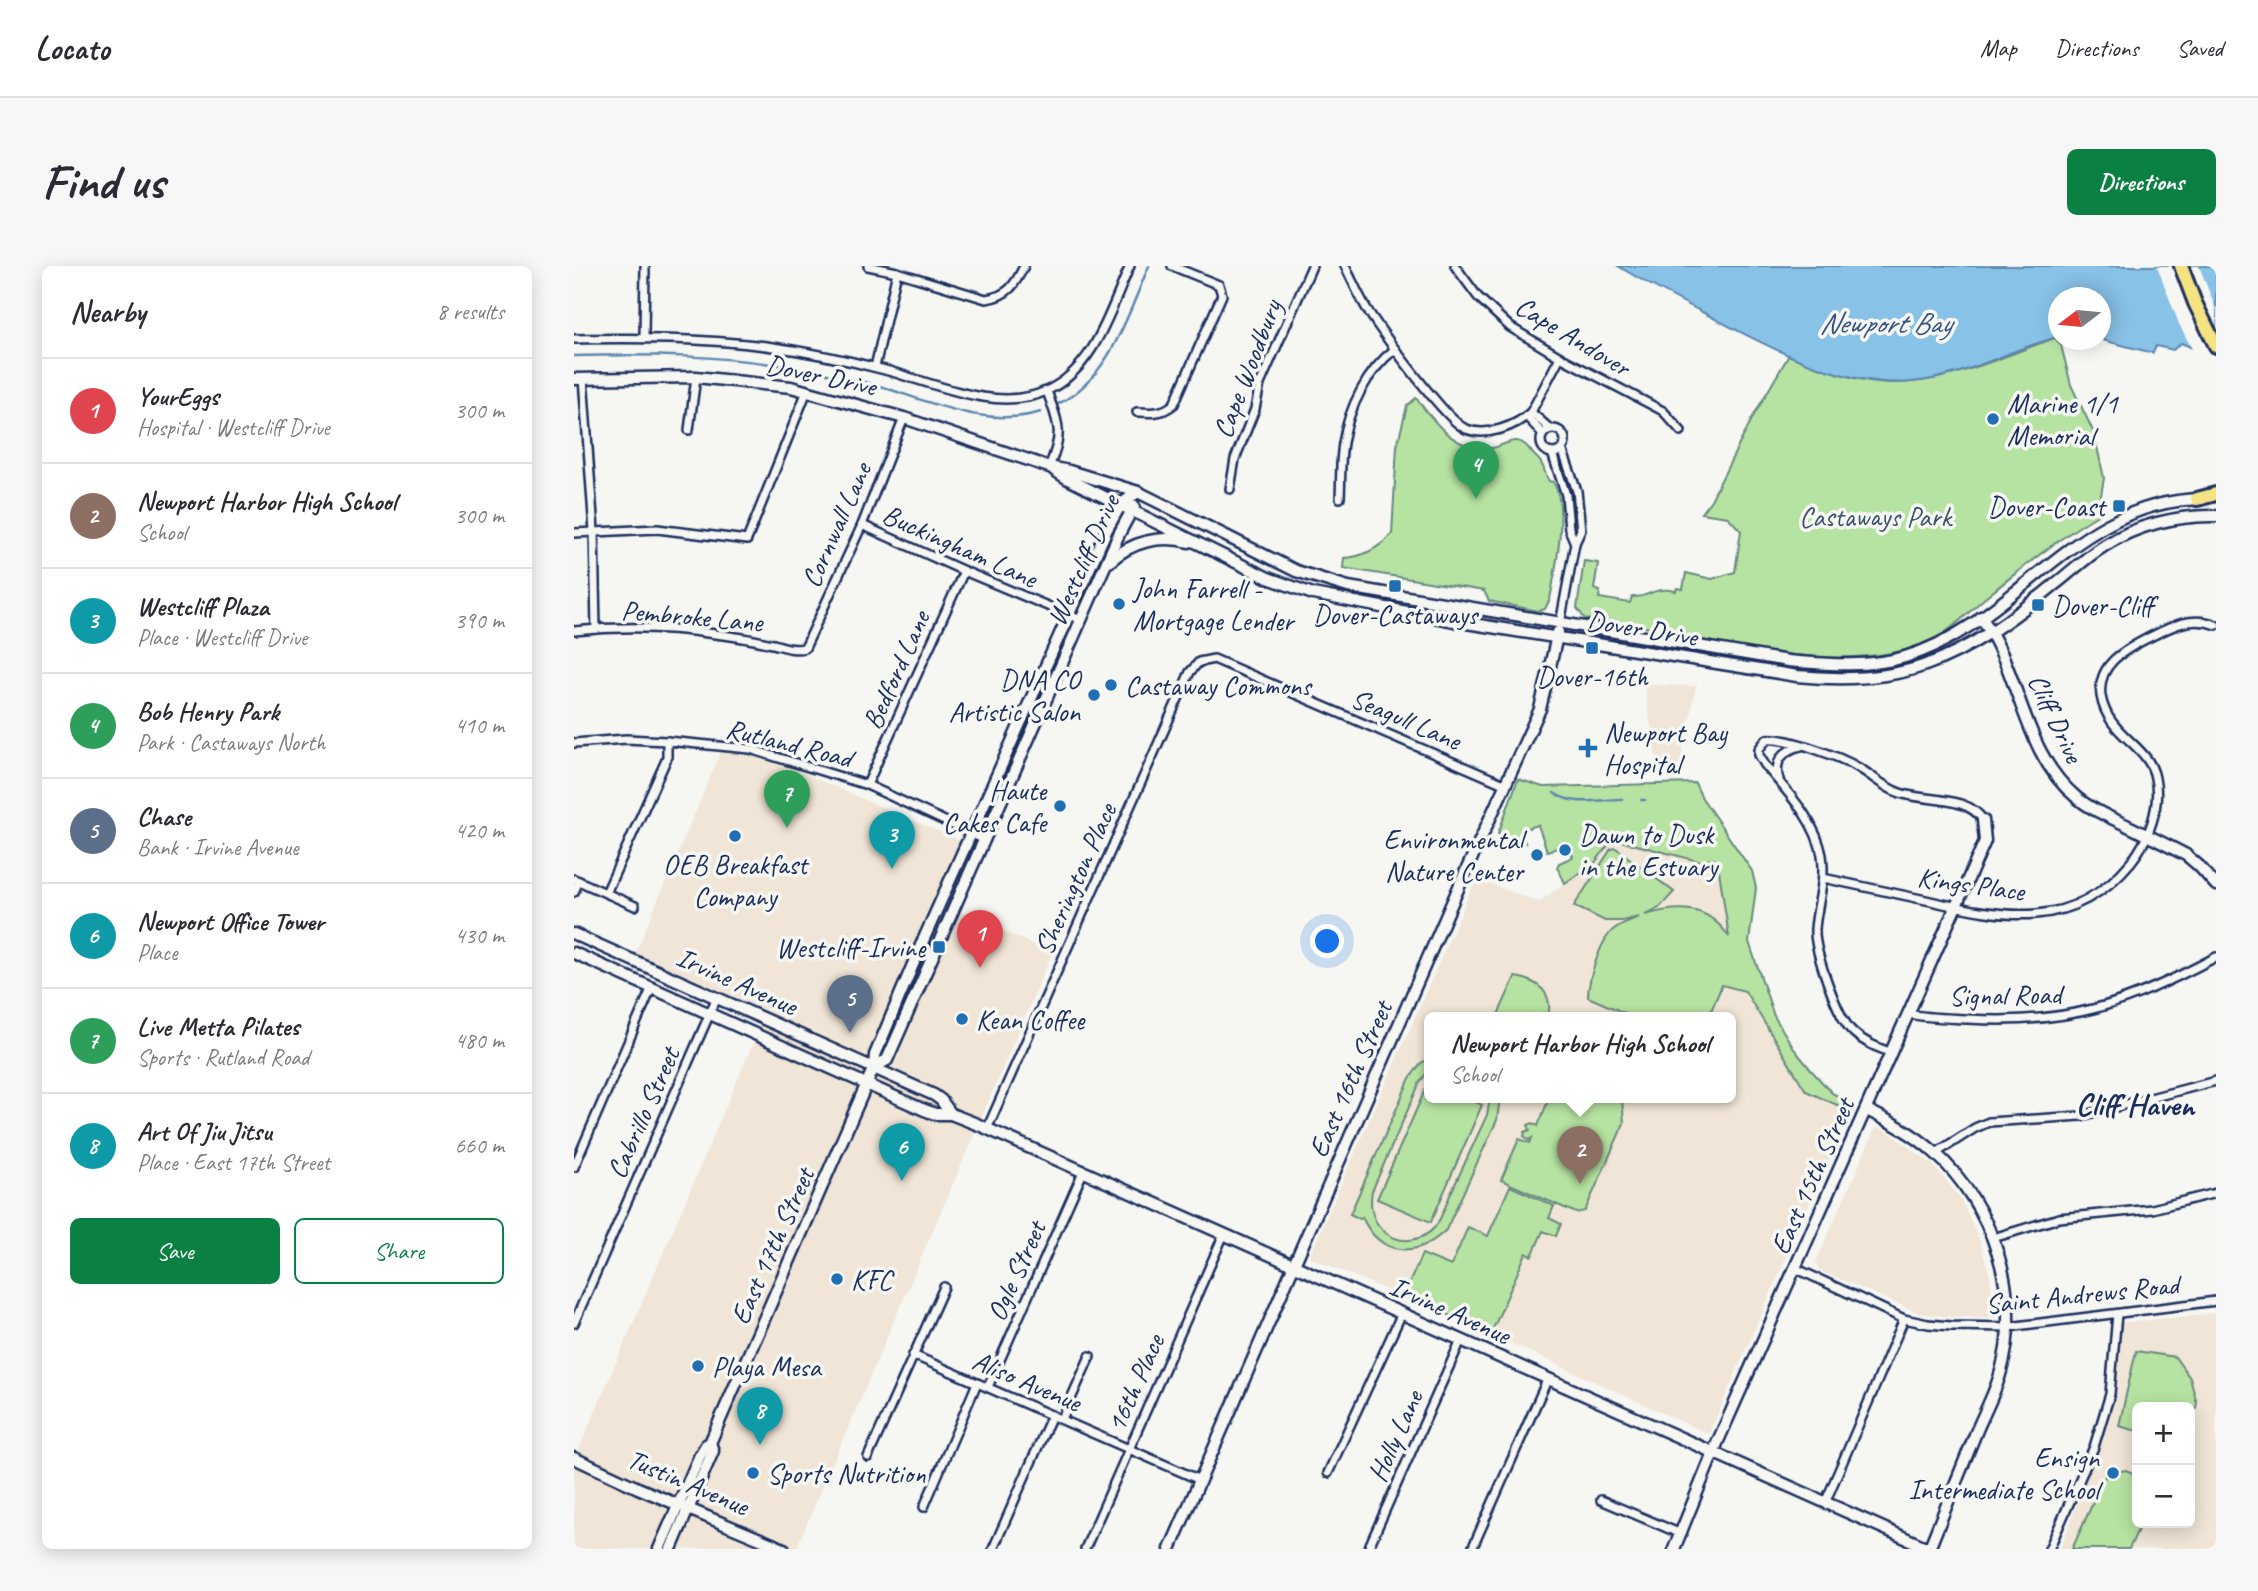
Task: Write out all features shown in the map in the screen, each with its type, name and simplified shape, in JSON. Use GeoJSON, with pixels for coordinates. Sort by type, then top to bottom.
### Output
{"type":"FeatureCollection","features":[{"type":"Feature","properties":{"kind":"highway"},"geometry":{"type":"LineString","coordinates":[[2181,266],[2216,346]]}},
{"type":"Feature","properties":{"kind":"highway"},"geometry":{"type":"LineString","coordinates":[[2197,499],[2216,497]]}},
{"type":"Feature","properties":{"kind":"street"},"geometry":{"type":"LineString","coordinates":[[644,338],[645,266]]}},
{"type":"Feature","properties":{"kind":"street"},"geometry":{"type":"LineString","coordinates":[[868,266],[986,299],[1006,293],[1016,284],[1024,266]]}},
{"type":"Feature","properties":{"kind":"street"},"geometry":{"type":"LineString","coordinates":[[1049,467],[1059,444],[1059,427],[1047,391],[1072,373],[1092,352],[1130,266]]}},
{"type":"Feature","properties":{"kind":"street"},"geometry":{"type":"LineString","coordinates":[[1137,412],[1157,413],[1174,404],[1222,295],[1219,285],[1172,266]]}},
{"type":"Feature","properties":{"kind":"street","name":"Cape Woodbury"},"geometry":{"type":"LineString","coordinates":[[1230,489],[1235,459],[1255,409],[1260,384],[1312,266]]}},
{"type":"Feature","properties":{"kind":"street"},"geometry":{"type":"LineString","coordinates":[[1345,266],[1369,312],[1395,349],[1453,421],[1466,429],[1485,432],[1504,428],[1529,414],[1560,357]]}},
{"type":"Feature","properties":{"kind":"street","name":"Cape Andover"},"geometry":{"type":"LineString","coordinates":[[1455,266],[1474,293],[1498,317],[1560,357],[1663,411],[1681,431]]}},
{"type":"Feature","properties":{"kind":"street"},"geometry":{"type":"LineString","coordinates":[[875,367],[897,272]]}},
{"type":"Feature","properties":{"kind":"street","name":"Dover Drive"},"geometry":{"type":"LineString","coordinates":[[574,340],[644,338],[768,346],[875,367],[992,399],[1019,399],[1047,391]]}},
{"type":"Feature","properties":{"kind":"street"},"geometry":{"type":"LineString","coordinates":[[1340,498],[1343,442],[1354,407],[1368,375],[1379,361],[1395,349]]}},
{"type":"Feature","properties":{"kind":"street"},"geometry":{"type":"LineString","coordinates":[[689,430],[696,377]]}},
{"type":"Feature","properties":{"kind":"street","name":"Dover Drive"},"geometry":{"type":"LineString","coordinates":[[579,378],[696,377],[807,391],[904,418],[1049,467],[1138,492],[1296,571],[1348,587],[1788,661],[1834,664],[1904,658],[1938,644],[1981,617],[2080,539],[2098,529],[2160,503],[2197,499]]}},
{"type":"Feature","properties":{"kind":"street"},"geometry":{"type":"LineString","coordinates":[[579,378],[594,531],[596,629]]}},
{"type":"Feature","properties":{"kind":"street"},"geometry":{"type":"LineString","coordinates":[[574,533],[657,529],[747,540],[807,391]]}},
{"type":"Feature","properties":{"kind":"street"},"geometry":{"type":"LineString","coordinates":[[1529,414],[1546,432]]}},
{"type":"Feature","properties":{"kind":"street","name":"Cornwall Lane"},"geometry":{"type":"LineString","coordinates":[[805,648],[862,525],[904,418]]}},
{"type":"Feature","properties":{"kind":"street"},"geometry":{"type":"LineString","coordinates":[[1546,432],[1557,430],[1563,434],[1565,442],[1562,449],[1577,491],[1581,530],[1575,543],[1560,624]]}},
{"type":"Feature","properties":{"kind":"street"},"geometry":{"type":"LineString","coordinates":[[1546,432],[1542,446],[1552,453],[1566,494],[1569,529],[1575,543]]}},
{"type":"Feature","properties":{"kind":"street"},"geometry":{"type":"LineString","coordinates":[[1552,453],[1562,449]]}},
{"type":"Feature","properties":{"kind":"street","name":"Dover Drive"},"geometry":{"type":"LineString","coordinates":[[1049,467],[1068,479],[1268,578],[1313,594],[1346,602],[1797,676],[1834,679],[1871,677],[1923,667],[1992,632],[2095,552],[2123,535],[2152,524],[2179,518],[2216,516]]}},
{"type":"Feature","properties":{"kind":"street"},"geometry":{"type":"LineString","coordinates":[[1566,494],[1577,491]]}},
{"type":"Feature","properties":{"kind":"street","name":"Westcliff Drive"},"geometry":{"type":"LineString","coordinates":[[874,1067],[876,1055],[935,914],[1107,529],[1121,504],[1138,492]]}},
{"type":"Feature","properties":{"kind":"street","name":"Westcliff Drive"},"geometry":{"type":"LineString","coordinates":[[874,1067],[887,1060],[1105,566],[1133,510],[1138,492]]}},
{"type":"Feature","properties":{"kind":"street","name":"Buckingham Lane"},"geometry":{"type":"LineString","coordinates":[[862,525],[1081,620]]}},
{"type":"Feature","properties":{"kind":"street"},"geometry":{"type":"LineString","coordinates":[[1105,566],[1130,547],[1156,540],[1183,540],[1213,549]]}},
{"type":"Feature","properties":{"kind":"street","name":"Bedford Lane"},"geometry":{"type":"LineString","coordinates":[[867,785],[964,571]]}},
{"type":"Feature","properties":{"kind":"street"},"geometry":{"type":"LineString","coordinates":[[1346,602],[1348,587]]}},
{"type":"Feature","properties":{"kind":"street","name":"Cliff Drive"},"geometry":{"type":"LineString","coordinates":[[1981,617],[1992,632],[2047,763],[2061,782],[2092,809],[2186,855],[2216,885]]}},
{"type":"Feature","properties":{"kind":"street","name":"Kings Place"},"geometry":{"type":"LineString","coordinates":[[1823,878],[1990,914],[2029,915],[2060,910],[2089,898],[2115,882],[2143,848],[2153,818],[2156,780],[2151,765],[2111,724],[2104,711],[2102,678],[2108,665],[2119,653],[2171,626],[2198,621],[2216,625]]}},
{"type":"Feature","properties":{"kind":"street","name":"East 16th Street"},"geometry":{"type":"LineString","coordinates":[[1170,1549],[1504,784],[1540,709],[1560,624]]}},
{"type":"Feature","properties":{"kind":"street","name":"Pembroke Lane"},"geometry":{"type":"LineString","coordinates":[[574,631],[689,631],[769,643],[795,650],[805,648]]}},
{"type":"Feature","properties":{"kind":"street","name":"Seagull Lane"},"geometry":{"type":"LineString","coordinates":[[1214,659],[1504,784]]}},
{"type":"Feature","properties":{"kind":"street","name":"Sherington Place"},"geometry":{"type":"LineString","coordinates":[[987,1129],[1190,672],[1199,662],[1214,659]]}},
{"type":"Feature","properties":{"kind":"street"},"geometry":{"type":"LineString","coordinates":[[1892,1053],[1853,1032],[1836,1006],[1815,932],[1823,878],[1822,855],[1813,827],[1759,755],[1759,749],[1767,739],[1777,738],[1847,762],[1897,792],[1969,806],[1978,812],[1983,820]]}},
{"type":"Feature","properties":{"kind":"street","name":"Rutland Road"},"geometry":{"type":"LineString","coordinates":[[574,743],[626,739],[750,749],[867,785],[983,839]]}},
{"type":"Feature","properties":{"kind":"street"},"geometry":{"type":"LineString","coordinates":[[606,893],[667,758],[667,741]]}},
{"type":"Feature","properties":{"kind":"street"},"geometry":{"type":"LineString","coordinates":[[1780,783],[1776,771],[1783,753],[1802,746]]}},
{"type":"Feature","properties":{"kind":"street","name":"East 15th Street"},"geometry":{"type":"LineString","coordinates":[[1674,1549],[1714,1452],[1985,841],[1983,820]]}},
{"type":"Feature","properties":{"kind":"street"},"geometry":{"type":"LineString","coordinates":[[574,892],[577,880],[635,906]]}},
{"type":"Feature","properties":{"kind":"street"},"geometry":{"type":"LineString","coordinates":[[935,914],[947,920]]}},
{"type":"Feature","properties":{"kind":"street","name":"Irvine Avenue"},"geometry":{"type":"LineString","coordinates":[[574,934],[874,1067],[934,1096],[951,1114]]}},
{"type":"Feature","properties":{"kind":"street","name":"Irvine Avenue"},"geometry":{"type":"LineString","coordinates":[[574,953],[935,1114],[951,1114],[987,1129],[1930,1549]]}},
{"type":"Feature","properties":{"kind":"street","name":"Signal Road"},"geometry":{"type":"LineString","coordinates":[[1909,1014],[2014,1021],[2076,1014],[2139,995],[2216,957]]}},
{"type":"Feature","properties":{"kind":"street"},"geometry":{"type":"LineString","coordinates":[[914,998],[911,989],[916,959]]}},
{"type":"Feature","properties":{"kind":"street"},"geometry":{"type":"LineString","coordinates":[[574,1167],[652,987]]}},
{"type":"Feature","properties":{"kind":"street","name":"Cabrillo Street"},"geometry":{"type":"LineString","coordinates":[[574,1323],[717,997]]}},
{"type":"Feature","properties":{"kind":"street","name":"East 17th Street"},"geometry":{"type":"LineString","coordinates":[[659,1549],[706,1444],[710,1443],[874,1067]]}},
{"type":"Feature","properties":{"kind":"street"},"geometry":{"type":"LineString","coordinates":[[1936,1153],[1989,1122],[2081,1116],[2216,1081]]}},
{"type":"Feature","properties":{"kind":"street"},"geometry":{"type":"LineString","coordinates":[[1867,1110],[1906,1131],[1936,1153],[1965,1188],[1993,1238],[2003,1272],[2008,1328],[2002,1370],[1930,1549]]}},
{"type":"Feature","properties":{"kind":"street","name":"Ogle Street"},"geometry":{"type":"LineString","coordinates":[[988,1387],[1083,1172]]}},
{"type":"Feature","properties":{"kind":"street"},"geometry":{"type":"LineString","coordinates":[[1993,1238],[2059,1219],[2152,1209],[2216,1193]]}},
{"type":"Feature","properties":{"kind":"street","name":"16th Place"},"geometry":{"type":"LineString","coordinates":[[1085,1549],[1223,1234]]}},
{"type":"Feature","properties":{"kind":"street","name":"Saint Andrews Road"},"geometry":{"type":"LineString","coordinates":[[1795,1268],[1905,1319],[1951,1326],[2008,1328],[2216,1301]]}},
{"type":"Feature","properties":{"kind":"street"},"geometry":{"type":"LineString","coordinates":[[868,1457],[944,1287]]}},
{"type":"Feature","properties":{"kind":"street"},"geometry":{"type":"LineString","coordinates":[[1328,1473],[1402,1313]]}},
{"type":"Feature","properties":{"kind":"street"},"geometry":{"type":"LineString","coordinates":[[2049,1549],[2094,1447],[2110,1394],[2117,1314]]}},
{"type":"Feature","properties":{"kind":"street"},"geometry":{"type":"LineString","coordinates":[[1825,1503],[1905,1319]]}},
{"type":"Feature","properties":{"kind":"street","name":"Holly Lane"},"geometry":{"type":"LineString","coordinates":[[1368,1549],[1461,1340]]}},
{"type":"Feature","properties":{"kind":"street","name":"Aliso Avenue"},"geometry":{"type":"LineString","coordinates":[[914,1355],[1200,1480]]}},
{"type":"Feature","properties":{"kind":"street"},"geometry":{"type":"LineString","coordinates":[[1062,1419],[1090,1356]]}},
{"type":"Feature","properties":{"kind":"street"},"geometry":{"type":"LineString","coordinates":[[1472,1549],[1548,1378]]}},
{"type":"Feature","properties":{"kind":"street"},"geometry":{"type":"LineString","coordinates":[[923,1507],[977,1382]]}},
{"type":"Feature","properties":{"kind":"street"},"geometry":{"type":"LineString","coordinates":[[993,1549],[1052,1415]]}},
{"type":"Feature","properties":{"kind":"street","name":"East 17th Street"},"geometry":{"type":"LineString","coordinates":[[671,1549],[713,1451],[710,1443]]}},
{"type":"Feature","properties":{"kind":"street","name":"Tustin Avenue"},"geometry":{"type":"LineString","coordinates":[[574,1458],[784,1549]]}},
{"type":"Feature","properties":{"kind":"street"},"geometry":{"type":"LineString","coordinates":[[1601,1500],[1681,1534]]}},
{"type":"Feature","properties":{"kind":"shaded area"},"geometry":{"type":"Polygon","coordinates":[[[1644,685],[1696,686],[1680,764],[1658,767],[1644,685]]]}},
{"type":"Feature","properties":{"kind":"shaded area"},"geometry":{"type":"Polygon","coordinates":[[[726,740],[965,843],[936,901],[1052,953],[796,1549],[574,1549],[574,1461],[767,1011],[635,954],[726,740]]]}},
{"type":"Feature","properties":{"kind":"shaded area"},"geometry":{"type":"Polygon","coordinates":[[[1613,839],[1698,861],[1714,858],[1718,864],[1730,939],[1745,991],[1806,1091],[1850,1111],[1709,1434],[1491,1334],[1309,1257],[1476,879],[1539,902],[1583,870],[1588,873],[1613,839]]]}},
{"type":"Feature","properties":{"kind":"shaded area"},"geometry":{"type":"Polygon","coordinates":[[[1876,1127],[1888,1132],[1933,1165],[1960,1198],[1979,1239],[1990,1277],[1995,1317],[1952,1317],[1919,1313],[1819,1270],[1816,1262],[1876,1127]]]}},
{"type":"Feature","properties":{"kind":"shaded area","name":"Ensign Intermediate School"},"geometry":{"type":"Polygon","coordinates":[[[2216,1313],[2216,1549],[2060,1549],[2108,1423],[2119,1369],[2121,1323],[2216,1313]]]}},
{"type":"Feature","properties":{"kind":"green space","name":"Castaways Park"},"geometry":{"type":"Polygon","coordinates":[[[2048,341],[2048,350],[2062,350],[2071,385],[2094,433],[2104,478],[2099,507],[2101,513],[2042,553],[1943,634],[1908,649],[1876,655],[1805,656],[1732,646],[1649,628],[1585,619],[1577,608],[1584,561],[1598,563],[1594,589],[1600,591],[1599,598],[1630,603],[1632,597],[1661,590],[1683,589],[1686,573],[1712,579],[1735,572],[1741,531],[1728,517],[1701,513],[1711,500],[1754,415],[1789,355],[1833,372],[1877,382],[1923,381],[1968,370],[2048,341]]]}},
{"type":"Feature","properties":{"kind":"green space"},"geometry":{"type":"Polygon","coordinates":[[[1416,398],[1439,426],[1457,441],[1467,446],[1492,448],[1517,441],[1524,444],[1542,464],[1558,493],[1560,506],[1555,573],[1550,599],[1545,609],[1539,611],[1489,601],[1484,591],[1343,568],[1344,558],[1371,551],[1392,534],[1397,446],[1407,406],[1416,398]]]}},
{"type":"Feature","properties":{"kind":"green space"},"geometry":{"type":"Polygon","coordinates":[[[1518,779],[1543,787],[1695,783],[1702,798],[1752,871],[1756,888],[1749,942],[1774,1016],[1794,1049],[1811,1070],[1832,1093],[1853,1104],[1850,1111],[1806,1091],[1745,991],[1722,985],[1711,1012],[1622,1012],[1588,997],[1596,961],[1609,934],[1620,925],[1639,917],[1605,921],[1574,906],[1611,849],[1616,848],[1674,892],[1659,908],[1645,915],[1670,910],[1692,910],[1712,919],[1729,937],[1718,864],[1714,859],[1698,861],[1613,839],[1587,873],[1583,871],[1565,883],[1557,867],[1559,863],[1573,857],[1568,845],[1547,851],[1538,825],[1521,830],[1525,843],[1498,834],[1518,779]]]}},
{"type":"Feature","properties":{"kind":"green space"},"geometry":{"type":"Polygon","coordinates":[[[1515,977],[1537,985],[1549,1001],[1549,1012],[1499,1012],[1515,977]]]}},
{"type":"Feature","properties":{"kind":"green space"},"geometry":{"type":"Polygon","coordinates":[[[1424,1062],[1424,1077],[1372,1191],[1371,1203],[1377,1224],[1392,1237],[1412,1240],[1424,1236],[1435,1227],[1487,1115],[1489,1103],[1499,1103],[1497,1120],[1446,1230],[1423,1246],[1400,1249],[1378,1240],[1362,1217],[1360,1219],[1350,1214],[1410,1078],[1424,1062]]]}},
{"type":"Feature","properties":{"kind":"green space"},"geometry":{"type":"Polygon","coordinates":[[[1424,1092],[1424,1103],[1482,1105],[1431,1222],[1377,1199],[1424,1092]]]}},
{"type":"Feature","properties":{"kind":"green space"},"geometry":{"type":"Polygon","coordinates":[[[1547,1103],[1622,1103],[1624,1123],[1585,1211],[1576,1213],[1501,1180],[1519,1139],[1530,1143],[1532,1138],[1529,1140],[1524,1136],[1525,1132],[1530,1130],[1528,1125],[1533,1123],[1538,1126],[1547,1103]]]}},
{"type":"Feature","properties":{"kind":"green space"},"geometry":{"type":"Polygon","coordinates":[[[1510,1186],[1554,1206],[1549,1218],[1561,1224],[1556,1236],[1543,1231],[1532,1256],[1526,1253],[1491,1334],[1404,1295],[1422,1254],[1451,1266],[1468,1227],[1488,1236],[1510,1186]]]}},
{"type":"Feature","properties":{"kind":"green space"},"geometry":{"type":"Polygon","coordinates":[[[2136,1351],[2175,1357],[2190,1378],[2197,1404],[2195,1411],[2195,1402],[2132,1402],[2132,1430],[2119,1426],[2136,1351]]]}},
{"type":"Feature","properties":{"kind":"green space"},"geometry":{"type":"Polygon","coordinates":[[[2126,1470],[2132,1473],[2132,1528],[2139,1528],[2129,1549],[2072,1549],[2106,1474],[2126,1470]]]}},
{"type":"Feature","properties":{"kind":"water","name":"Newport Bay"},"geometry":{"type":"Polygon","coordinates":[[[1618,266],[2216,266],[2216,358],[2181,343],[2173,350],[2156,346],[2153,353],[2111,342],[2111,287],[2048,287],[2048,340],[1949,375],[1911,382],[1884,382],[1830,371],[1776,350],[1618,266]]]}},
{"type":"Feature","properties":{"kind":"pier"},"geometry":{"type":"Polygon","coordinates":[[[2157,266],[2199,266],[2216,309],[2216,361],[2193,351],[2179,324],[2157,266]]]}},
{"type":"Feature","properties":{"kind":"waterway"},"geometry":{"type":"LineString","coordinates":[[1058,404],[1076,393],[1104,362],[1124,325],[1149,266]]}},
{"type":"Feature","properties":{"kind":"waterway"},"geometry":{"type":"LineString","coordinates":[[574,356],[686,356],[741,360],[866,382],[978,415],[999,417],[1041,412]]}},
{"type":"Feature","properties":{"kind":"waterway"},"geometry":{"type":"LineString","coordinates":[[1554,793],[1579,801],[1622,799]]}},
{"type":"Feature","properties":{"kind":"place","name":"Marine 1/1 Memorial"},"geometry":{"type":"Point","coordinates":[1993,419]}},
{"type":"Feature","properties":{"kind":"place","name":"Bob Henry Park"},"geometry":{"type":"Point","coordinates":[1476,499]}},
{"type":"Feature","properties":{"kind":"place","name":"Dover-Coast"},"geometry":{"type":"Point","coordinates":[2119,506]}},
{"type":"Feature","properties":{"kind":"place","name":"Dover-Castaways"},"geometry":{"type":"Point","coordinates":[1395,586]}},
{"type":"Feature","properties":{"kind":"place","name":"John Farrell - Mortgage Lender"},"geometry":{"type":"Point","coordinates":[1119,604]}},
{"type":"Feature","properties":{"kind":"place","name":"Dover-Cliff"},"geometry":{"type":"Point","coordinates":[2038,605]}},
{"type":"Feature","properties":{"kind":"place","name":"Dover-16th"},"geometry":{"type":"Point","coordinates":[1592,648]}},
{"type":"Feature","properties":{"kind":"place","name":"Castaway Commons"},"geometry":{"type":"Point","coordinates":[1111,685]}},
{"type":"Feature","properties":{"kind":"place","name":"DNA CO Artistic Salon"},"geometry":{"type":"Point","coordinates":[1094,695]}},
{"type":"Feature","properties":{"kind":"place","name":"Newport Bay Hospital"},"geometry":{"type":"Point","coordinates":[1588,748]}},
{"type":"Feature","properties":{"kind":"place","name":"Haute Cakes Cafe"},"geometry":{"type":"Point","coordinates":[1060,806]}},
{"type":"Feature","properties":{"kind":"place","name":"Live Metta Pilates"},"geometry":{"type":"Point","coordinates":[787,828]}},
{"type":"Feature","properties":{"kind":"place","name":"OEB Breakfast Company"},"geometry":{"type":"Point","coordinates":[735,836]}},
{"type":"Feature","properties":{"kind":"place","name":"Dawn to Dusk in the Estuary"},"geometry":{"type":"Point","coordinates":[1565,850]}},
{"type":"Feature","properties":{"kind":"place","name":"Environmental Nature Center"},"geometry":{"type":"Point","coordinates":[1537,855]}},
{"type":"Feature","properties":{"kind":"place","name":"Westcliff Plaza"},"geometry":{"type":"Point","coordinates":[892,869]}},
{"type":"Feature","properties":{"kind":"place","name":"Westcliff-Irvine"},"geometry":{"type":"Point","coordinates":[939,947]}},
{"type":"Feature","properties":{"kind":"place","name":"YourEggs"},"geometry":{"type":"Point","coordinates":[980,968]}},
{"type":"Feature","properties":{"kind":"place","name":"Kean Coffee"},"geometry":{"type":"Point","coordinates":[962,1019]}},
{"type":"Feature","properties":{"kind":"place","name":"Chase"},"geometry":{"type":"Point","coordinates":[850,1033]}},
{"type":"Feature","properties":{"kind":"place","name":"Newport Office Tower"},"geometry":{"type":"Point","coordinates":[902,1181]}},
{"type":"Feature","properties":{"kind":"place","name":"Newport Harbor High School"},"geometry":{"type":"Point","coordinates":[1580,1184]}},
{"type":"Feature","properties":{"kind":"place","name":"KFC"},"geometry":{"type":"Point","coordinates":[837,1279]}},
{"type":"Feature","properties":{"kind":"place","name":"Playa Mesa"},"geometry":{"type":"Point","coordinates":[698,1366]}},
{"type":"Feature","properties":{"kind":"place","name":"Art Of Jiu Jitsu"},"geometry":{"type":"Point","coordinates":[760,1445]}},
{"type":"Feature","properties":{"kind":"place","name":"Sports Nutrition"},"geometry":{"type":"Point","coordinates":[753,1473]}},
{"type":"Feature","properties":{"kind":"place","name":"Ensign Intermediate School"},"geometry":{"type":"Point","coordinates":[2113,1473]}},
{"type":"Feature","properties":{"kind":"district","name":"Cliff Haven"},"geometry":{"type":"Point","coordinates":[2135,1104]}}]}
